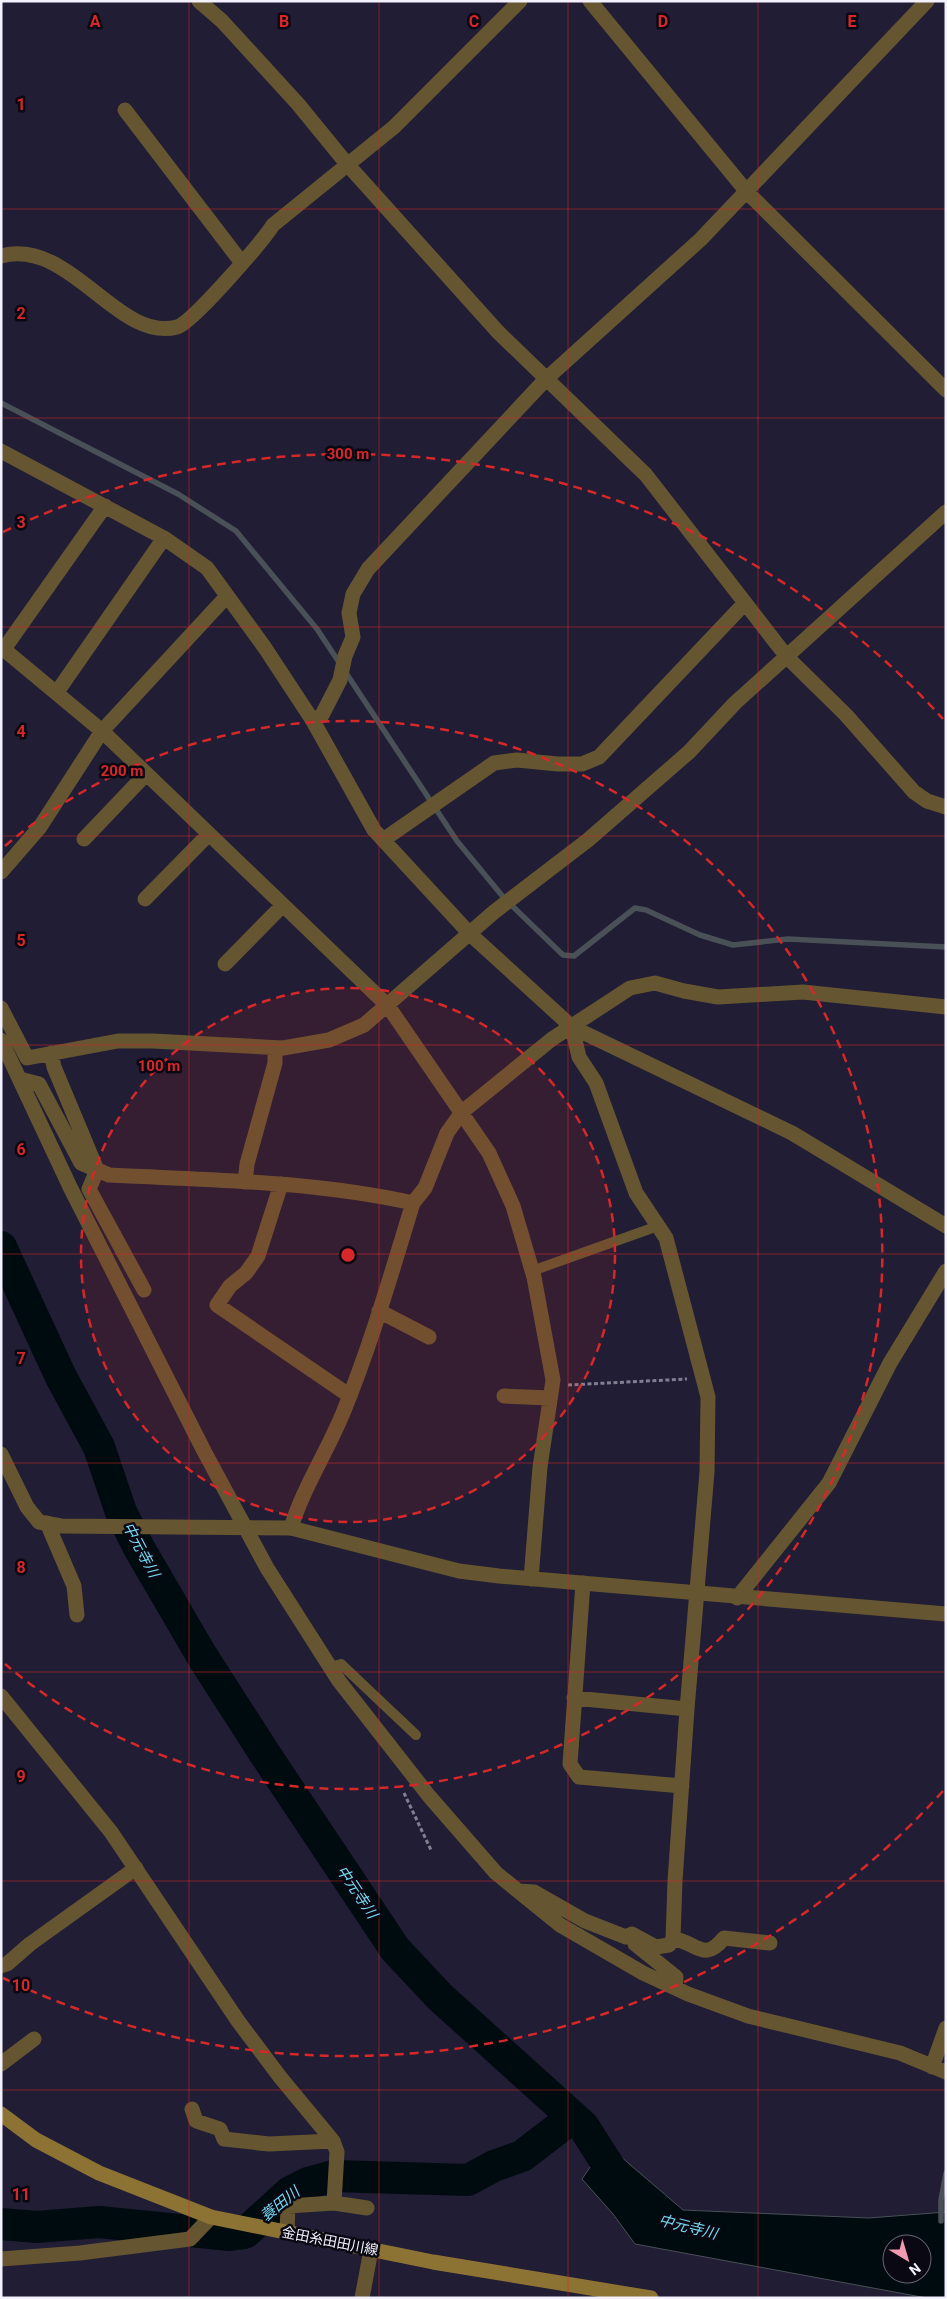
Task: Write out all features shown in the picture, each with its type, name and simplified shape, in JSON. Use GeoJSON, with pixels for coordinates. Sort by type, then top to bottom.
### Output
{"type":"FeatureCollection","features":[{"type":"Feature","properties":{"kind":"main road","name":"金田糸田田川線"},"geometry":{"type":"LineString","coordinates":[[1,2114],[36,2140],[99,2172],[211,2217],[434,2262],[651,2298]]}},
{"type":"Feature","properties":{"kind":"street"},"geometry":{"type":"LineString","coordinates":[[199,1],[222,21],[298,104],[347,164],[441,271],[546,379],[646,475],[744,604],[787,656],[846,716],[914,792],[927,801],[946,807]]}},
{"type":"Feature","properties":{"kind":"street"},"geometry":{"type":"LineString","coordinates":[[1,256],[10,254],[30,255],[59,266],[138,323],[159,330],[179,327],[193,316],[262,242],[273,225],[394,127],[520,1]]}},
{"type":"Feature","properties":{"kind":"street"},"geometry":{"type":"LineString","coordinates":[[590,1],[747,192],[946,390]]}},
{"type":"Feature","properties":{"kind":"street"},"geometry":{"type":"LineString","coordinates":[[313,721],[322,715],[340,680],[345,656],[353,637],[349,613],[353,594],[368,569],[546,379],[700,239],[747,192],[927,1]]}},
{"type":"Feature","properties":{"kind":"street"},"geometry":{"type":"LineString","coordinates":[[125,110],[242,263]]}},
{"type":"Feature","properties":{"kind":"street"},"geometry":{"type":"LineString","coordinates":[[1,451],[164,538],[206,568],[265,648],[313,721],[374,830],[470,934],[572,1027],[792,1133],[946,1226]]}},
{"type":"Feature","properties":{"kind":"street"},"geometry":{"type":"LineString","coordinates":[[105,506],[3,648],[102,731],[388,1006],[489,1153],[513,1206],[532,1271],[553,1380],[540,1467],[531,1579]]}},
{"type":"Feature","properties":{"kind":"street"},"geometry":{"type":"LineString","coordinates":[[1,1008],[27,1058],[118,1041],[154,1041],[274,1048],[329,1040],[364,1025],[494,912],[588,840],[689,752],[735,703],[946,512]]}},
{"type":"Feature","properties":{"kind":"street"},"geometry":{"type":"LineString","coordinates":[[57,692],[164,538]]}},
{"type":"Feature","properties":{"kind":"street"},"geometry":{"type":"LineString","coordinates":[[1,872],[40,827],[102,731],[228,596]]}},
{"type":"Feature","properties":{"kind":"street"},"geometry":{"type":"LineString","coordinates":[[383,840],[494,762],[517,760],[582,764],[599,757],[744,604]]}},
{"type":"Feature","properties":{"kind":"street"},"geometry":{"type":"LineString","coordinates":[[84,839],[146,774]]}},
{"type":"Feature","properties":{"kind":"street"},"geometry":{"type":"LineString","coordinates":[[145,899],[209,834]]}},
{"type":"Feature","properties":{"kind":"street"},"geometry":{"type":"LineString","coordinates":[[225,964],[283,905]]}},
{"type":"Feature","properties":{"kind":"street"},"geometry":{"type":"LineString","coordinates":[[291,1528],[298,1506],[314,1477],[350,1396],[413,1204],[425,1188],[447,1133],[462,1112],[552,1038],[572,1027],[630,988],[655,983],[684,991],[718,997],[803,992],[946,1007]]}},
{"type":"Feature","properties":{"kind":"street"},"geometry":{"type":"LineString","coordinates":[[572,1027],[579,1058],[596,1083],[636,1193],[666,1238],[708,1398],[707,1472],[682,1786],[674,1939],[669,1945],[656,1947],[632,1934],[626,1937]]}},
{"type":"Feature","properties":{"kind":"street"},"geometry":{"type":"LineString","coordinates":[[1,1040],[76,1198],[240,1528],[345,1689],[448,1820],[496,1873],[560,1925],[675,1988],[748,2016],[900,2053],[939,2069],[946,2028]]}},
{"type":"Feature","properties":{"kind":"street"},"geometry":{"type":"LineString","coordinates":[[245,1182],[247,1164],[275,1063],[274,1048]]}},
{"type":"Feature","properties":{"kind":"street"},"geometry":{"type":"LineString","coordinates":[[51,1053],[54,1067],[98,1170],[90,1188],[144,1290]]}},
{"type":"Feature","properties":{"kind":"street"},"geometry":{"type":"LineString","coordinates":[[20,1079],[39,1084],[81,1163],[109,1175],[281,1184],[379,1196],[413,1204]]}},
{"type":"Feature","properties":{"kind":"street"},"geometry":{"type":"LineString","coordinates":[[281,1184],[258,1256],[246,1273],[230,1286],[217,1305],[350,1396]]}},
{"type":"Feature","properties":{"kind":"street"},"geometry":{"type":"LineString","coordinates":[[737,1598],[829,1483],[890,1363],[946,1271]]}},
{"type":"Feature","properties":{"kind":"street"},"geometry":{"type":"LineString","coordinates":[[379,1311],[429,1337]]}},
{"type":"Feature","properties":{"kind":"street"},"geometry":{"type":"LineString","coordinates":[[504,1396],[551,1392]]}},
{"type":"Feature","properties":{"kind":"street"},"geometry":{"type":"LineString","coordinates":[[1,1454],[26,1507],[39,1522],[54,1525],[291,1528],[459,1571],[737,1598],[946,1614]]}},
{"type":"Feature","properties":{"kind":"street"},"geometry":{"type":"LineString","coordinates":[[54,1525],[74,1586],[77,1615]]}},
{"type":"Feature","properties":{"kind":"street"},"geometry":{"type":"LineString","coordinates":[[582,1583],[570,1764],[579,1777],[682,1786]]}},
{"type":"Feature","properties":{"kind":"street"},"geometry":{"type":"LineString","coordinates":[[1,1696],[111,1832],[238,2021],[280,2077],[333,2141],[337,2152],[334,2203]]}},
{"type":"Feature","properties":{"kind":"street"},"geometry":{"type":"LineString","coordinates":[[574,1698],[688,1709]]}},
{"type":"Feature","properties":{"kind":"street"},"geometry":{"type":"LineString","coordinates":[[1,1966],[7,1964],[30,1944],[136,1868]]}},
{"type":"Feature","properties":{"kind":"street"},"geometry":{"type":"LineString","coordinates":[[518,1891],[534,1892],[586,1921],[626,1937],[668,1968],[676,1977],[675,1988]]}},
{"type":"Feature","properties":{"kind":"street"},"geometry":{"type":"LineString","coordinates":[[674,1939],[683,1940],[702,1952],[707,1952],[724,1938],[770,1943]]}},
{"type":"Feature","properties":{"kind":"street"},"geometry":{"type":"LineString","coordinates":[[1,2064],[34,2039]]}},
{"type":"Feature","properties":{"kind":"street"},"geometry":{"type":"LineString","coordinates":[[192,2109],[196,2121],[220,2129],[224,2139],[269,2144],[333,2141]]}},
{"type":"Feature","properties":{"kind":"street"},"geometry":{"type":"LineString","coordinates":[[288,2233],[288,2206],[334,2203],[367,2208]]}},
{"type":"Feature","properties":{"kind":"street"},"geometry":{"type":"LineString","coordinates":[[1,2259],[80,2253],[190,2239],[211,2217]]}},
{"type":"Feature","properties":{"kind":"street"},"geometry":{"type":"LineString","coordinates":[[362,2298],[371,2250]]}},
{"type":"Feature","properties":{"kind":"lane"},"geometry":{"type":"LineString","coordinates":[[532,1271],[658,1226]]}},
{"type":"Feature","properties":{"kind":"lane"},"geometry":{"type":"LineString","coordinates":[[330,1667],[341,1664],[416,1735]]}},
{"type":"Feature","properties":{"kind":"path"},"geometry":{"type":"LineString","coordinates":[[551,1392],[702,1378]]}},
{"type":"Feature","properties":{"kind":"path"},"geometry":{"type":"LineString","coordinates":[[402,1789],[431,1850]]}},
{"type":"Feature","properties":{"kind":"water"},"geometry":{"type":"Polygon","coordinates":[[[606,2144],[683,2210],[869,2218],[946,2212],[946,2298],[927,2298],[635,2244],[613,2214],[582,2179],[606,2144]]]}},
{"type":"Feature","properties":{"kind":"waterway"},"geometry":{"type":"LineString","coordinates":[[1,403],[178,494],[236,531],[317,629],[457,841],[504,898],[563,955],[574,956],[635,908],[646,910],[700,935],[733,945],[788,939],[946,947]]}},
{"type":"Feature","properties":{"kind":"waterway","name":"中元寺川"},"geometry":{"type":"LineString","coordinates":[[1,1247],[61,1377],[99,1447],[121,1512],[139,1548],[202,1656],[265,1754],[395,1949],[440,1997],[583,2126],[625,2188]]}},
{"type":"Feature","properties":{"kind":"waterway","name":"蓑田川"},"geometry":{"type":"LineString","coordinates":[[1,2224],[37,2227],[99,2222],[230,2235],[245,2233],[290,2192],[308,2183],[334,2176],[468,2180],[494,2166],[522,2156],[573,2117]]}},
{"type":"Feature","properties":{"kind":"waterway"},"geometry":{"type":"LineString","coordinates":[[941,2221],[941,2200],[946,2173]]}}]}
